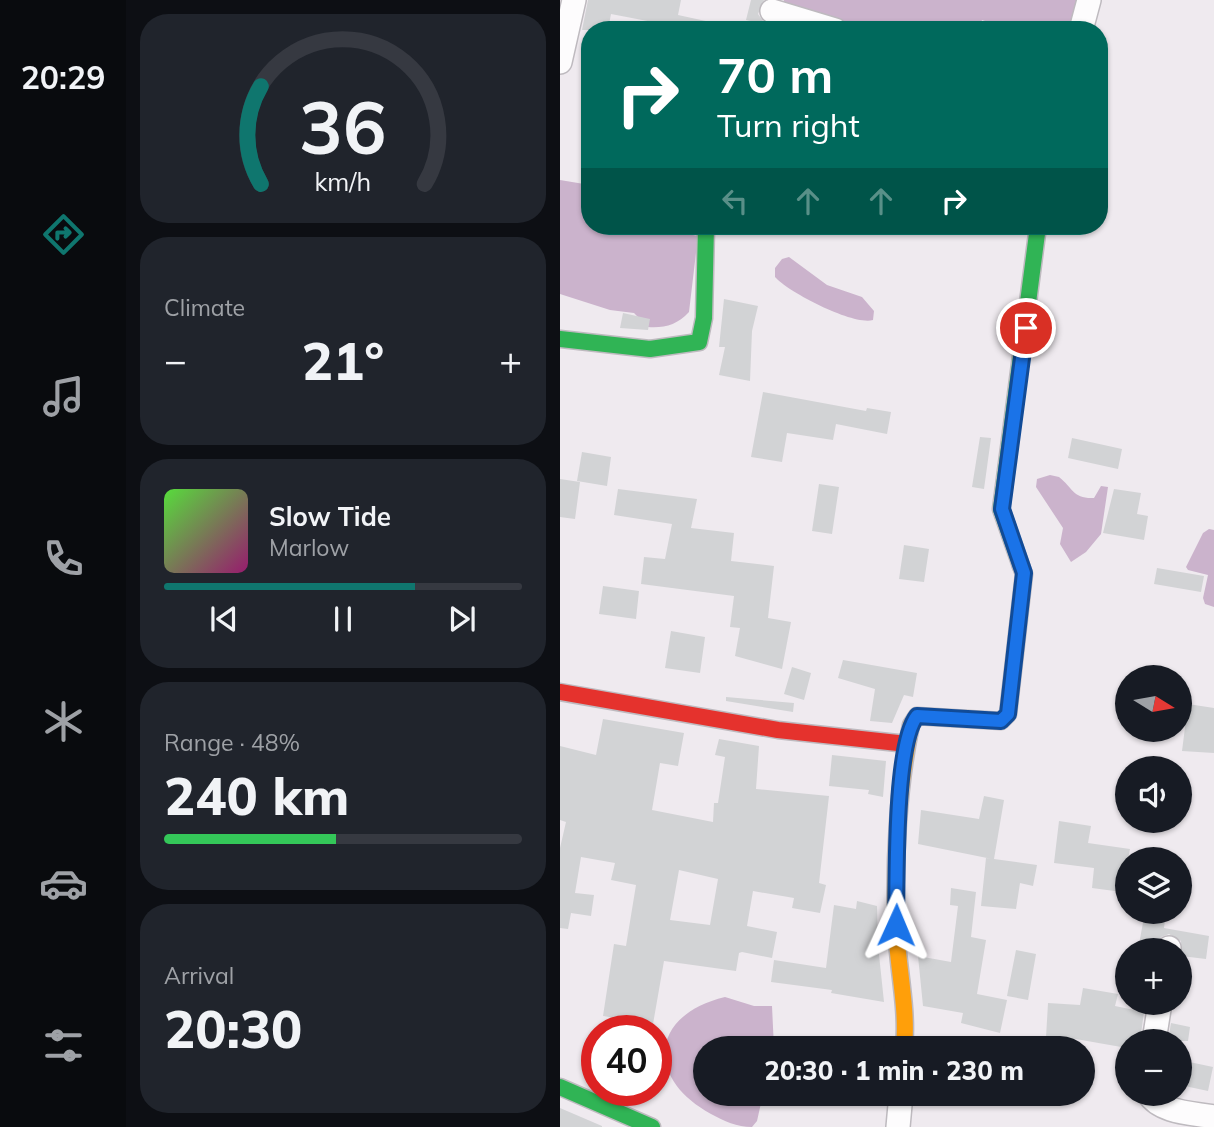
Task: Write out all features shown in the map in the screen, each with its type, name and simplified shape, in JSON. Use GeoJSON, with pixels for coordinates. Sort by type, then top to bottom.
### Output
{"type":"FeatureCollection","features":[{"type":"Feature","properties":{"kind":"street"},"geometry":{"type":"LineString","coordinates":[[560,62],[574,0]]}},
{"type":"Feature","properties":{"kind":"street"},"geometry":{"type":"LineString","coordinates":[[1083,21],[1089,0]]}},
{"type":"Feature","properties":{"kind":"street"},"geometry":{"type":"LineString","coordinates":[[771,14],[799,21]]}},
{"type":"Feature","properties":{"kind":"street"},"geometry":{"type":"LineString","coordinates":[[560,339],[667,348],[688,347],[699,342],[704,318],[706,235]]}},
{"type":"Feature","properties":{"kind":"street"},"geometry":{"type":"LineString","coordinates":[[905,1036],[896,925],[898,852],[911,725],[917,716],[1001,721],[1008,714],[1024,573],[1002,509],[1037,235]]}},
{"type":"Feature","properties":{"kind":"street"},"geometry":{"type":"LineString","coordinates":[[560,692],[778,730],[907,744]]}},
{"type":"Feature","properties":{"kind":"street"},"geometry":{"type":"LineString","coordinates":[[560,1087],[652,1127]]}},
{"type":"Feature","properties":{"kind":"street"},"geometry":{"type":"LineString","coordinates":[[898,1127],[900,1106]]}},
{"type":"Feature","properties":{"kind":"street"},"geometry":{"type":"LineString","coordinates":[[1164,1106],[1214,1117]]}},
{"type":"Feature","properties":{"kind":"shaded area"},"geometry":{"type":"Polygon","coordinates":[[[784,0],[1081,0],[1075,21],[829,21],[781,8],[784,0]]]}},
{"type":"Feature","properties":{"kind":"shaded area"},"geometry":{"type":"Polygon","coordinates":[[[560,180],[581,184],[581,235],[698,236],[689,312],[670,325],[648,327],[634,313],[610,310],[560,294],[560,180]]]}},
{"type":"Feature","properties":{"kind":"shaded area"},"geometry":{"type":"Polygon","coordinates":[[[789,257],[827,285],[862,297],[874,311],[873,320],[837,313],[782,283],[775,277],[775,268],[782,259],[789,257]]]}},
{"type":"Feature","properties":{"kind":"shaded area"},"geometry":{"type":"Polygon","coordinates":[[[1050,475],[1059,477],[1082,497],[1094,498],[1101,486],[1108,487],[1101,534],[1086,552],[1071,562],[1060,544],[1063,528],[1036,487],[1037,479],[1050,475]]]}},
{"type":"Feature","properties":{"kind":"shaded area"},"geometry":{"type":"Polygon","coordinates":[[[1209,529],[1214,530],[1214,607],[1205,604],[1203,598],[1208,575],[1188,570],[1186,567],[1203,533],[1209,529]]]}},
{"type":"Feature","properties":{"kind":"shaded area"},"geometry":{"type":"Polygon","coordinates":[[[725,997],[754,1006],[772,1006],[773,1036],[693,1036],[693,1101],[672,1077],[672,1030],[682,1018],[700,1006],[725,997]]]}},
{"type":"Feature","properties":{"kind":"shaded area"},"geometry":{"type":"Polygon","coordinates":[[[700,1106],[760,1106],[757,1121],[752,1127],[741,1126],[711,1114],[700,1106]]]}},
{"type":"Feature","properties":{"kind":"building"},"geometry":{"type":"Polygon","coordinates":[[[588,0],[681,0],[678,15],[706,21],[647,21],[611,14],[610,21],[584,21],[588,0]]]}},
{"type":"Feature","properties":{"kind":"building"},"geometry":{"type":"Polygon","coordinates":[[[751,0],[764,0],[758,14],[763,21],[746,20],[751,0]]]}},
{"type":"Feature","properties":{"kind":"building"},"geometry":{"type":"Polygon","coordinates":[[[724,299],[758,306],[752,331],[750,381],[719,375],[725,347],[719,347],[724,299]]]}},
{"type":"Feature","properties":{"kind":"building"},"geometry":{"type":"Polygon","coordinates":[[[623,313],[650,319],[648,330],[620,328],[623,313]]]}},
{"type":"Feature","properties":{"kind":"building"},"geometry":{"type":"Polygon","coordinates":[[[763,392],[866,411],[867,408],[891,412],[887,434],[836,424],[833,440],[787,433],[782,462],[751,457],[763,392]]]}},
{"type":"Feature","properties":{"kind":"building"},"geometry":{"type":"Polygon","coordinates":[[[980,437],[991,438],[984,489],[972,487],[980,437]]]}},
{"type":"Feature","properties":{"kind":"building"},"geometry":{"type":"Polygon","coordinates":[[[1072,438],[1122,449],[1118,469],[1068,458],[1072,438]]]}},
{"type":"Feature","properties":{"kind":"building"},"geometry":{"type":"Polygon","coordinates":[[[582,452],[611,457],[607,486],[577,481],[582,452]]]}},
{"type":"Feature","properties":{"kind":"building"},"geometry":{"type":"Polygon","coordinates":[[[560,479],[580,482],[575,519],[560,517],[560,479]]]}},
{"type":"Feature","properties":{"kind":"building"},"geometry":{"type":"Polygon","coordinates":[[[819,484],[839,487],[832,534],[812,531],[819,484]]]}},
{"type":"Feature","properties":{"kind":"building"},"geometry":{"type":"Polygon","coordinates":[[[618,489],[697,499],[691,528],[734,533],[731,561],[774,566],[768,618],[791,622],[782,669],[735,656],[740,628],[730,627],[734,596],[641,584],[644,557],[665,559],[672,524],[614,515],[618,489]]]}},
{"type":"Feature","properties":{"kind":"building"},"geometry":{"type":"Polygon","coordinates":[[[1114,489],[1141,493],[1137,514],[1148,516],[1144,540],[1103,533],[1114,489]]]}},
{"type":"Feature","properties":{"kind":"building"},"geometry":{"type":"Polygon","coordinates":[[[904,545],[929,549],[924,582],[899,579],[904,545]]]}},
{"type":"Feature","properties":{"kind":"building"},"geometry":{"type":"Polygon","coordinates":[[[1157,568],[1204,576],[1201,592],[1154,584],[1157,568]]]}},
{"type":"Feature","properties":{"kind":"building"},"geometry":{"type":"Polygon","coordinates":[[[603,586],[639,591],[636,619],[599,614],[603,586]]]}},
{"type":"Feature","properties":{"kind":"building"},"geometry":{"type":"Polygon","coordinates":[[[671,631],[705,637],[700,673],[665,668],[671,631]]]}},
{"type":"Feature","properties":{"kind":"building"},"geometry":{"type":"Polygon","coordinates":[[[843,660],[917,673],[913,697],[904,695],[892,723],[870,721],[875,689],[838,678],[843,660]]]}},
{"type":"Feature","properties":{"kind":"building"},"geometry":{"type":"Polygon","coordinates":[[[792,667],[811,673],[804,700],[784,694],[792,667]]]}},
{"type":"Feature","properties":{"kind":"building"},"geometry":{"type":"Polygon","coordinates":[[[726,697],[794,703],[793,712],[726,701],[726,697]]]}},
{"type":"Feature","properties":{"kind":"building"},"geometry":{"type":"Polygon","coordinates":[[[1192,705],[1214,708],[1214,753],[1182,751],[1183,742],[1192,742],[1192,705]]]}},
{"type":"Feature","properties":{"kind":"building"},"geometry":{"type":"Polygon","coordinates":[[[603,719],[684,733],[678,766],[660,763],[652,810],[713,822],[714,803],[718,803],[725,757],[715,755],[719,739],[759,746],[756,789],[829,796],[819,883],[826,885],[820,913],[792,908],[794,898],[753,891],[747,926],[777,932],[772,958],[739,953],[736,971],[664,961],[655,1015],[603,1015],[614,944],[626,946],[636,885],[611,880],[615,863],[581,857],[575,893],[594,895],[591,916],[571,913],[568,929],[560,928],[560,848],[566,822],[560,820],[560,746],[596,755],[603,719]],[[679,870],[670,920],[710,925],[718,879],[679,870]]]}},
{"type":"Feature","properties":{"kind":"building"},"geometry":{"type":"Polygon","coordinates":[[[832,755],[886,761],[883,797],[868,794],[869,790],[829,786],[832,755]]]}},
{"type":"Feature","properties":{"kind":"building"},"geometry":{"type":"Polygon","coordinates":[[[984,796],[1004,800],[994,859],[1037,865],[1033,886],[1020,883],[1016,909],[981,906],[986,858],[992,859],[918,844],[921,810],[979,819],[984,796]]]}},
{"type":"Feature","properties":{"kind":"building"},"geometry":{"type":"Polygon","coordinates":[[[1059,821],[1091,826],[1088,843],[1116,847],[1115,891],[1092,888],[1094,868],[1054,863],[1059,821]]]}},
{"type":"Feature","properties":{"kind":"building"},"geometry":{"type":"Polygon","coordinates":[[[951,888],[976,892],[971,937],[986,940],[977,994],[1007,1000],[1000,1033],[961,1023],[963,1013],[923,1006],[918,956],[951,962],[958,906],[950,905],[951,888]]]}},
{"type":"Feature","properties":{"kind":"building"},"geometry":{"type":"Polygon","coordinates":[[[857,901],[877,906],[884,1002],[831,993],[832,990],[771,982],[774,960],[826,968],[834,905],[856,909],[857,901]]]}},
{"type":"Feature","properties":{"kind":"building"},"geometry":{"type":"Polygon","coordinates":[[[1143,924],[1164,924],[1164,928],[1209,936],[1206,959],[1192,957],[1192,938],[1176,938],[1169,934],[1160,938],[1140,938],[1143,924]]]}},
{"type":"Feature","properties":{"kind":"building"},"geometry":{"type":"Polygon","coordinates":[[[1016,950],[1036,954],[1028,1000],[1007,996],[1016,950]]]}},
{"type":"Feature","properties":{"kind":"building"},"geometry":{"type":"Polygon","coordinates":[[[1083,988],[1115,993],[1115,1015],[1144,1015],[1142,1029],[1115,1029],[1115,1046],[1095,1042],[1095,1036],[1046,1036],[1048,1003],[1080,1005],[1083,988]]]}},
{"type":"Feature","properties":{"kind":"building"},"geometry":{"type":"Polygon","coordinates":[[[1171,1023],[1190,1027],[1190,1029],[1170,1029],[1171,1023]]]}},
{"type":"Feature","properties":{"kind":"building"},"geometry":{"type":"Polygon","coordinates":[[[1192,1063],[1213,1067],[1208,1091],[1192,1088],[1192,1063]]]}},
{"type":"Feature","properties":{"kind":"building"},"geometry":{"type":"Polygon","coordinates":[[[560,1108],[602,1126],[602,1127],[560,1127],[560,1108]]]}},
{"type":"Feature","properties":{"kind":"traffic: fast"},"geometry":{"type":"LineString","coordinates":[[560,339],[650,349],[699,342],[704,318],[706,235]]}},
{"type":"Feature","properties":{"kind":"traffic: fast"},"geometry":{"type":"LineString","coordinates":[[1021,566],[1001,509],[1037,235]]}},
{"type":"Feature","properties":{"kind":"traffic: fast"},"geometry":{"type":"LineString","coordinates":[[560,1087],[652,1127]]}},
{"type":"Feature","properties":{"kind":"traffic: slow"},"geometry":{"type":"LineString","coordinates":[[905,1036],[897,940],[896,875],[900,798],[911,725],[917,716],[1001,721],[1008,714],[1024,574],[1021,566]]}},
{"type":"Feature","properties":{"kind":"traffic: jam"},"geometry":{"type":"LineString","coordinates":[[560,692],[778,730],[907,744]]}},
{"type":"Feature","properties":{"kind":"route"},"geometry":{"type":"LineString","coordinates":[[896,925],[902,786],[911,725],[917,716],[984,722],[1001,721],[1008,714],[1024,573],[1002,509],[1026,328]]}}]}
